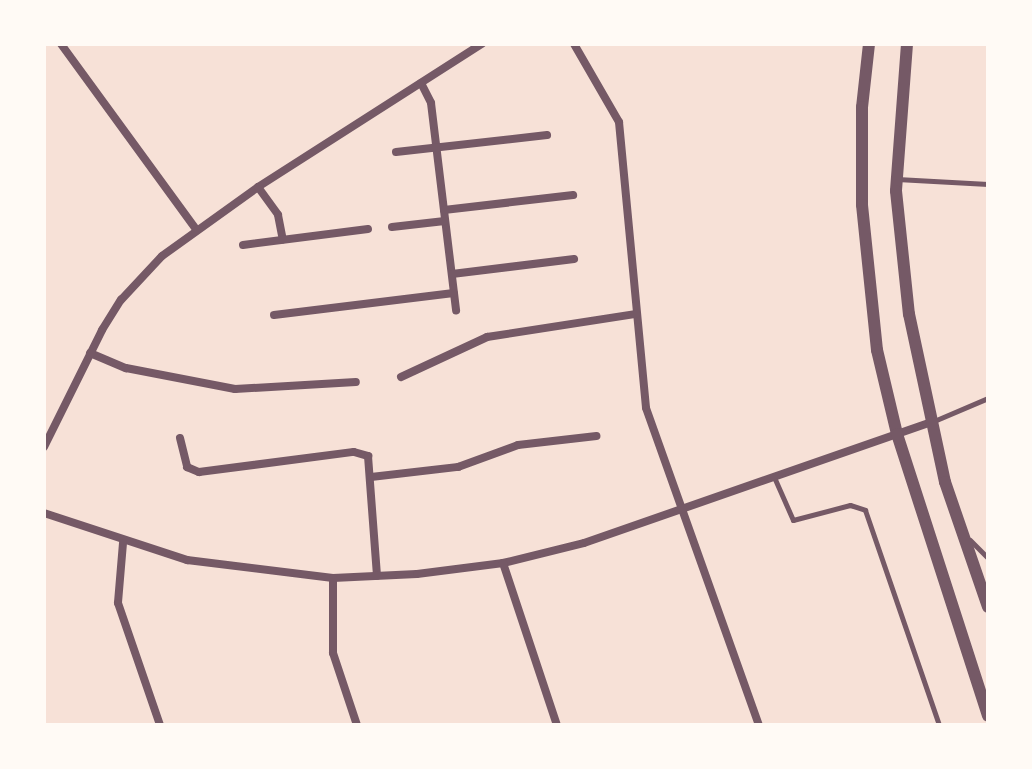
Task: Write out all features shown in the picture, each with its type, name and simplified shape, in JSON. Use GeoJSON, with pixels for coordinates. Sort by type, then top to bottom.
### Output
{"type":"FeatureCollection","features":[{"type":"Feature","properties":{"kind":"street"},"geometry":{"type":"LineString","coordinates":[[61,44],[196,229]]}},
{"type":"Feature","properties":{"kind":"street"},"geometry":{"type":"LineString","coordinates":[[44,447],[90,353],[121,300],[196,229],[482,44]]}},
{"type":"Feature","properties":{"kind":"street"},"geometry":{"type":"LineString","coordinates":[[574,44],[619,122],[641,389],[680,508],[759,725]]}},
{"type":"Feature","properties":{"kind":"street"},"geometry":{"type":"LineString","coordinates":[[869,44],[862,107],[863,232],[877,350],[897,434],[988,716]]}},
{"type":"Feature","properties":{"kind":"street"},"geometry":{"type":"LineString","coordinates":[[907,44],[896,179],[900,252],[929,423],[988,607]]}},
{"type":"Feature","properties":{"kind":"street"},"geometry":{"type":"LineString","coordinates":[[421,83],[431,103],[456,310]]}},
{"type":"Feature","properties":{"kind":"street"},"geometry":{"type":"LineString","coordinates":[[396,152],[547,135]]}},
{"type":"Feature","properties":{"kind":"street"},"geometry":{"type":"LineString","coordinates":[[258,187],[278,215],[283,240]]}},
{"type":"Feature","properties":{"kind":"street"},"geometry":{"type":"LineString","coordinates":[[444,210],[573,195]]}},
{"type":"Feature","properties":{"kind":"street"},"geometry":{"type":"LineString","coordinates":[[392,227],[445,221]]}},
{"type":"Feature","properties":{"kind":"street"},"geometry":{"type":"LineString","coordinates":[[243,245],[368,229]]}},
{"type":"Feature","properties":{"kind":"street"},"geometry":{"type":"LineString","coordinates":[[452,274],[574,259]]}},
{"type":"Feature","properties":{"kind":"street"},"geometry":{"type":"LineString","coordinates":[[274,315],[454,293]]}},
{"type":"Feature","properties":{"kind":"street"},"geometry":{"type":"LineString","coordinates":[[401,377],[487,337],[636,314]]}},
{"type":"Feature","properties":{"kind":"street"},"geometry":{"type":"LineString","coordinates":[[90,353],[126,368],[235,389],[356,382]]}},
{"type":"Feature","properties":{"kind":"street"},"geometry":{"type":"LineString","coordinates":[[44,513],[123,543],[187,560],[333,578],[377,576],[503,563],[584,543],[929,423]]}},
{"type":"Feature","properties":{"kind":"street"},"geometry":{"type":"LineString","coordinates":[[371,477],[458,467],[518,445],[596,436]]}},
{"type":"Feature","properties":{"kind":"street"},"geometry":{"type":"LineString","coordinates":[[180,438],[187,467],[199,472],[354,452],[368,456],[377,576]]}},
{"type":"Feature","properties":{"kind":"street"},"geometry":{"type":"LineString","coordinates":[[123,543],[118,603],[160,725]]}},
{"type":"Feature","properties":{"kind":"street"},"geometry":{"type":"LineString","coordinates":[[503,563],[557,725]]}},
{"type":"Feature","properties":{"kind":"street"},"geometry":{"type":"LineString","coordinates":[[333,578],[333,653],[357,725]]}},
{"type":"Feature","properties":{"kind":"lane"},"geometry":{"type":"LineString","coordinates":[[896,179],[988,184]]}},
{"type":"Feature","properties":{"kind":"lane"},"geometry":{"type":"LineString","coordinates":[[929,423],[988,398]]}},
{"type":"Feature","properties":{"kind":"lane"},"geometry":{"type":"LineString","coordinates":[[773,476],[793,520],[850,505],[865,510],[939,725]]}},
{"type":"Feature","properties":{"kind":"lane"},"geometry":{"type":"LineString","coordinates":[[963,534],[988,558]]}}]}
